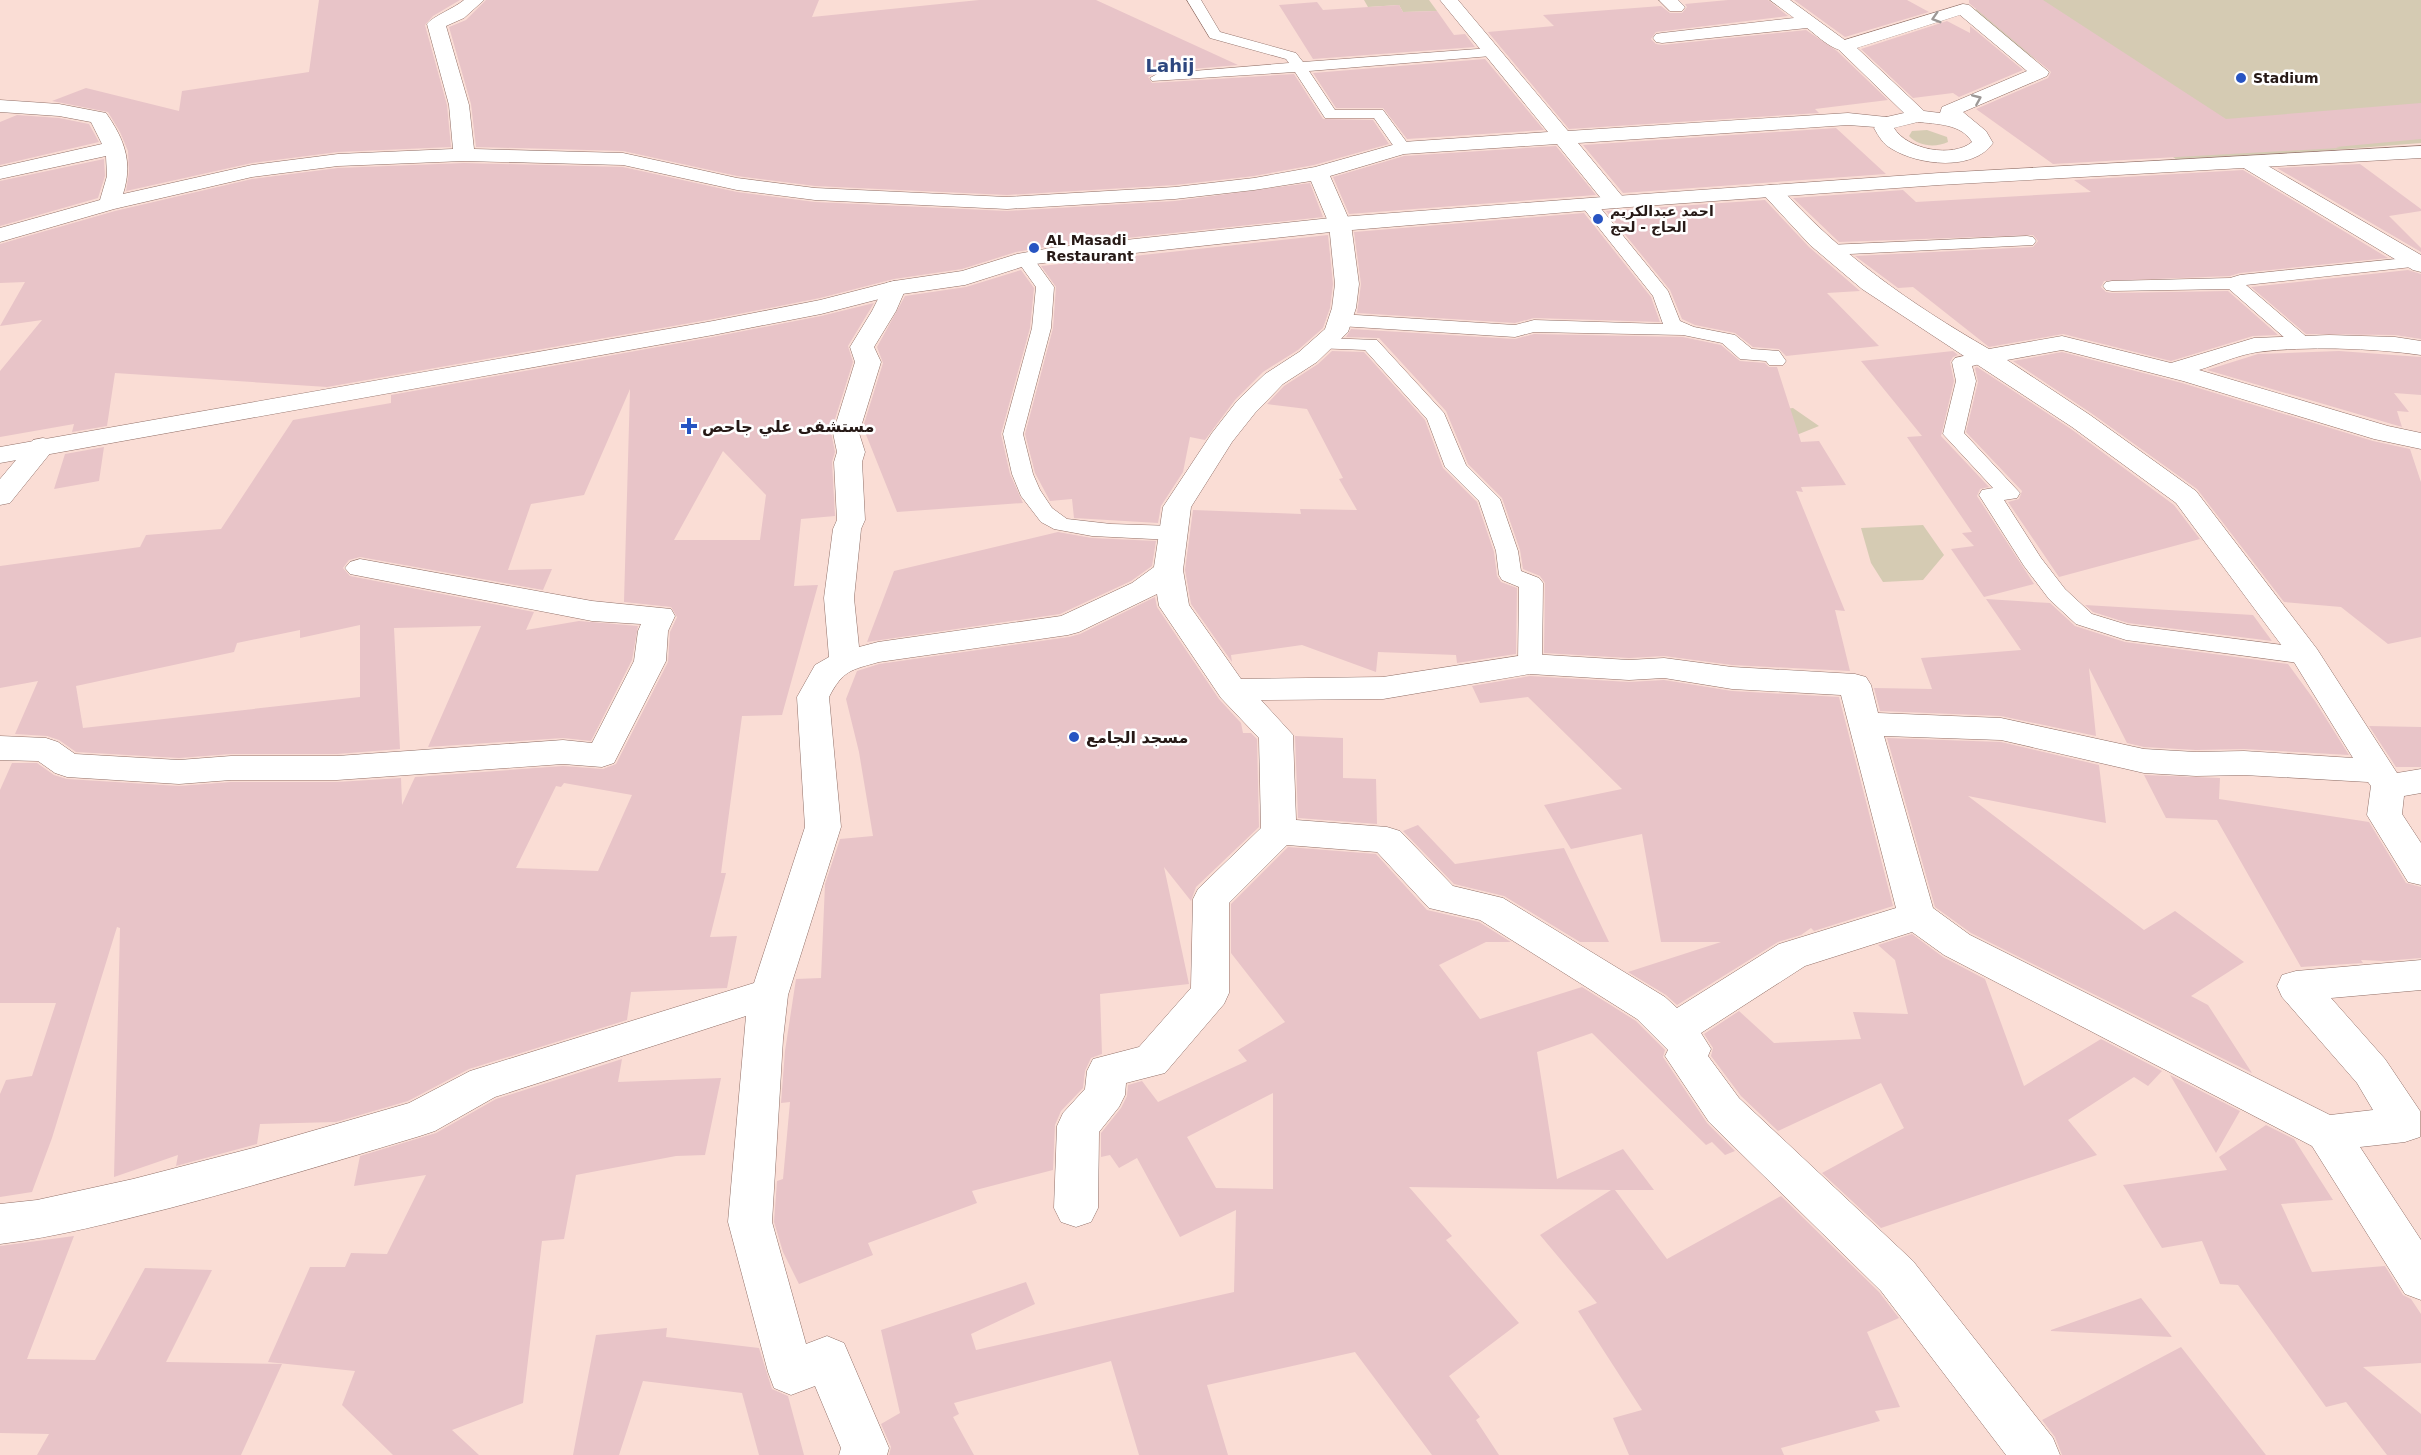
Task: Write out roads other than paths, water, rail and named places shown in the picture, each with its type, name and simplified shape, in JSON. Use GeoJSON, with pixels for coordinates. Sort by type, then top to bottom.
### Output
{"type":"FeatureCollection","features":[{"type":"Feature","properties":{"kind":"street"},"geometry":{"type":"LineString","coordinates":[[464,155],[459,105],[436,24],[458,14],[475,0]]}},
{"type":"Feature","properties":{"kind":"street"},"geometry":{"type":"LineString","coordinates":[[1449,0],[1616,202]]}},
{"type":"Feature","properties":{"kind":"street"},"geometry":{"type":"LineString","coordinates":[[1779,0],[1844,46],[1918,116]]}},
{"type":"Feature","properties":{"kind":"street"},"geometry":{"type":"LineString","coordinates":[[1844,46],[1964,5],[2040,72],[1949,111],[2028,175]]}},
{"type":"Feature","properties":{"kind":"street"},"geometry":{"type":"LineString","coordinates":[[1662,38],[1810,22]]}},
{"type":"Feature","properties":{"kind":"street"},"geometry":{"type":"LineString","coordinates":[[0,106],[59,110],[99,117],[114,148],[118,176],[109,204]]}},
{"type":"Feature","properties":{"kind":"street"},"geometry":{"type":"LineString","coordinates":[[0,235],[109,204],[252,171],[338,160],[464,155],[623,159],[737,184],[815,194],[906,201],[1007,203],[1175,194],[1318,173],[1402,148],[1848,119],[1889,122],[1918,116],[1955,122],[1976,132],[1983,143],[1979,150],[1967,155],[1950,156],[1929,155],[1895,144]]}},
{"type":"Feature","properties":{"kind":"street"},"geometry":{"type":"LineString","coordinates":[[1889,122],[1884,128],[1886,136],[1939,179]]}},
{"type":"Feature","properties":{"kind":"street"},"geometry":{"type":"LineString","coordinates":[[0,173],[114,148]]}},
{"type":"Feature","properties":{"kind":"street"},"geometry":{"type":"LineString","coordinates":[[0,455],[713,328],[821,307],[894,288],[965,278],[1025,259],[1340,224],[1588,204],[1939,179],[2249,164],[2421,152]]}},
{"type":"Feature","properties":{"kind":"street"},"geometry":{"type":"LineString","coordinates":[[2249,164],[2419,263]]}},
{"type":"Feature","properties":{"kind":"street"},"geometry":{"type":"LineString","coordinates":[[1076,1208],[1078,1126],[1105,1095],[1107,1071],[1151,1061],[1210,993],[1211,899],[1279,832],[1276,735],[1232,690],[1174,606],[1168,570],[1177,507],[1221,439],[1246,407],[1274,379],[1308,357],[1331,332],[1347,284],[1340,224],[1318,173]]}},
{"type":"Feature","properties":{"kind":"street"},"geometry":{"type":"LineString","coordinates":[[1771,191],[1804,228],[1850,269],[1926,324],[1985,357],[2081,421],[2186,497],[2306,656],[2383,778],[2384,815],[2421,872]]}},
{"type":"Feature","properties":{"kind":"street"},"geometry":{"type":"LineString","coordinates":[[845,661],[839,598],[847,529],[851,520],[848,462],[851,452],[846,433],[868,362],[861,347],[884,311],[894,288]]}},
{"type":"Feature","properties":{"kind":"street"},"geometry":{"type":"LineString","coordinates":[[1985,357],[2062,343],[2171,370],[2383,433],[2421,441]]}},
{"type":"Feature","properties":{"kind":"street"},"geometry":{"type":"LineString","coordinates":[[2171,370],[2254,345],[2395,344],[2421,348]]}},
{"type":"Feature","properties":{"kind":"street"},"geometry":{"type":"LineString","coordinates":[[0,497],[43,446]]}},
{"type":"Feature","properties":{"kind":"street"},"geometry":{"type":"LineString","coordinates":[[0,748],[46,750],[68,765],[179,772],[231,768],[337,768],[563,752],[602,755],[650,661],[653,631],[660,616],[592,610],[360,568]]}},
{"type":"Feature","properties":{"kind":"street"},"geometry":{"type":"LineString","coordinates":[[863,1455],[865,1448],[827,1359],[791,1372],[750,1222],[763,1039],[769,995],[823,828],[813,697],[826,672],[845,661],[878,652],[1068,625],[1143,590],[1168,570]]}},
{"type":"Feature","properties":{"kind":"street"},"geometry":{"type":"LineString","coordinates":[[1232,690],[1383,688],[1530,664],[1629,670],[1664,668],[1732,678],[1856,685],[1864,724],[1917,916],[1957,945],[2327,1133],[2421,1279]]}},
{"type":"Feature","properties":{"kind":"street"},"geometry":{"type":"LineString","coordinates":[[1864,724],[2001,729],[2144,761],[2196,764],[2244,763],[2421,781]]}},
{"type":"Feature","properties":{"kind":"street"},"geometry":{"type":"LineString","coordinates":[[1279,832],[1387,840],[1442,898],[1490,908],[1651,1008],[1675,1029],[1691,1049],[1685,1056],[1724,1110],[1897,1276],[2036,1455]]}},
{"type":"Feature","properties":{"kind":"street"},"geometry":{"type":"LineString","coordinates":[[1675,1029],[1792,955],[1917,916]]}},
{"type":"Feature","properties":{"kind":"street"},"geometry":{"type":"LineString","coordinates":[[2327,1133],[2405,1124],[2371,1071],[2296,986],[2421,975]]}},
{"type":"Feature","properties":{"kind":"street"},"geometry":{"type":"LineString","coordinates":[[0,1224],[37,1220],[133,1198],[253,1167],[398,1125],[420,1118],[484,1083],[544,1066],[725,1006],[769,995]]}},
{"type":"Feature","properties":{"kind":"lane"},"geometry":{"type":"LineString","coordinates":[[1194,0],[1215,35],[1291,56],[1330,115],[1378,113],[1402,148]]}},
{"type":"Feature","properties":{"kind":"lane"},"geometry":{"type":"LineString","coordinates":[[1157,78],[1491,52]]}},
{"type":"Feature","properties":{"kind":"lane"},"geometry":{"type":"LineString","coordinates":[[1588,204],[1662,295],[1672,324],[1680,330]]}},
{"type":"Feature","properties":{"kind":"lane"},"geometry":{"type":"LineString","coordinates":[[1829,250],[2026,242]]}},
{"type":"Feature","properties":{"kind":"lane"},"geometry":{"type":"LineString","coordinates":[[1025,259],[1045,287],[1041,311],[1043,329],[1036,341],[1013,434],[1020,449],[1023,478],[1031,494],[1053,521],[1069,526],[1144,534],[1173,533]]}},
{"type":"Feature","properties":{"kind":"lane"},"geometry":{"type":"LineString","coordinates":[[2112,286],[2233,283],[2240,280],[2419,263]]}},
{"type":"Feature","properties":{"kind":"lane"},"geometry":{"type":"LineString","coordinates":[[2233,283],[2302,343]]}},
{"type":"Feature","properties":{"kind":"lane"},"geometry":{"type":"LineString","coordinates":[[1331,332],[1515,331],[1534,326],[1680,330],[1722,335],[1737,343],[1747,355],[1772,355],[1776,362]]}},
{"type":"Feature","properties":{"kind":"lane"},"geometry":{"type":"LineString","coordinates":[[1331,332],[1370,344],[1437,417],[1456,467],[1489,499],[1507,551],[1510,575],[1531,583],[1530,664]]}},
{"type":"Feature","properties":{"kind":"lane"},"geometry":{"type":"LineString","coordinates":[[1985,357],[1962,362],[1966,381],[1953,434],[2009,493],[1990,495],[2032,561],[2057,594],[2084,619],[2126,632],[2306,656]]}},
{"type":"Feature","properties":{"kind":"place","name":"Stadium"},"geometry":{"type":"Point","coordinates":[2241,78]}},
{"type":"Feature","properties":{"kind":"place","name":"احمد عبدالكريم الحاج - لحج"},"geometry":{"type":"Point","coordinates":[1598,219]}},
{"type":"Feature","properties":{"kind":"place","name":"AL Masadi Restaurant"},"geometry":{"type":"Point","coordinates":[1034,248]}},
{"type":"Feature","properties":{"kind":"place","name":"مستشفى علي جاحص"},"geometry":{"type":"Point","coordinates":[689,426]}},
{"type":"Feature","properties":{"kind":"place","name":"مسجد الجامع"},"geometry":{"type":"Point","coordinates":[1074,737]}},
{"type":"Feature","properties":{"kind":"district","name":"Lahij"},"geometry":{"type":"Point","coordinates":[1170,65]}}]}
